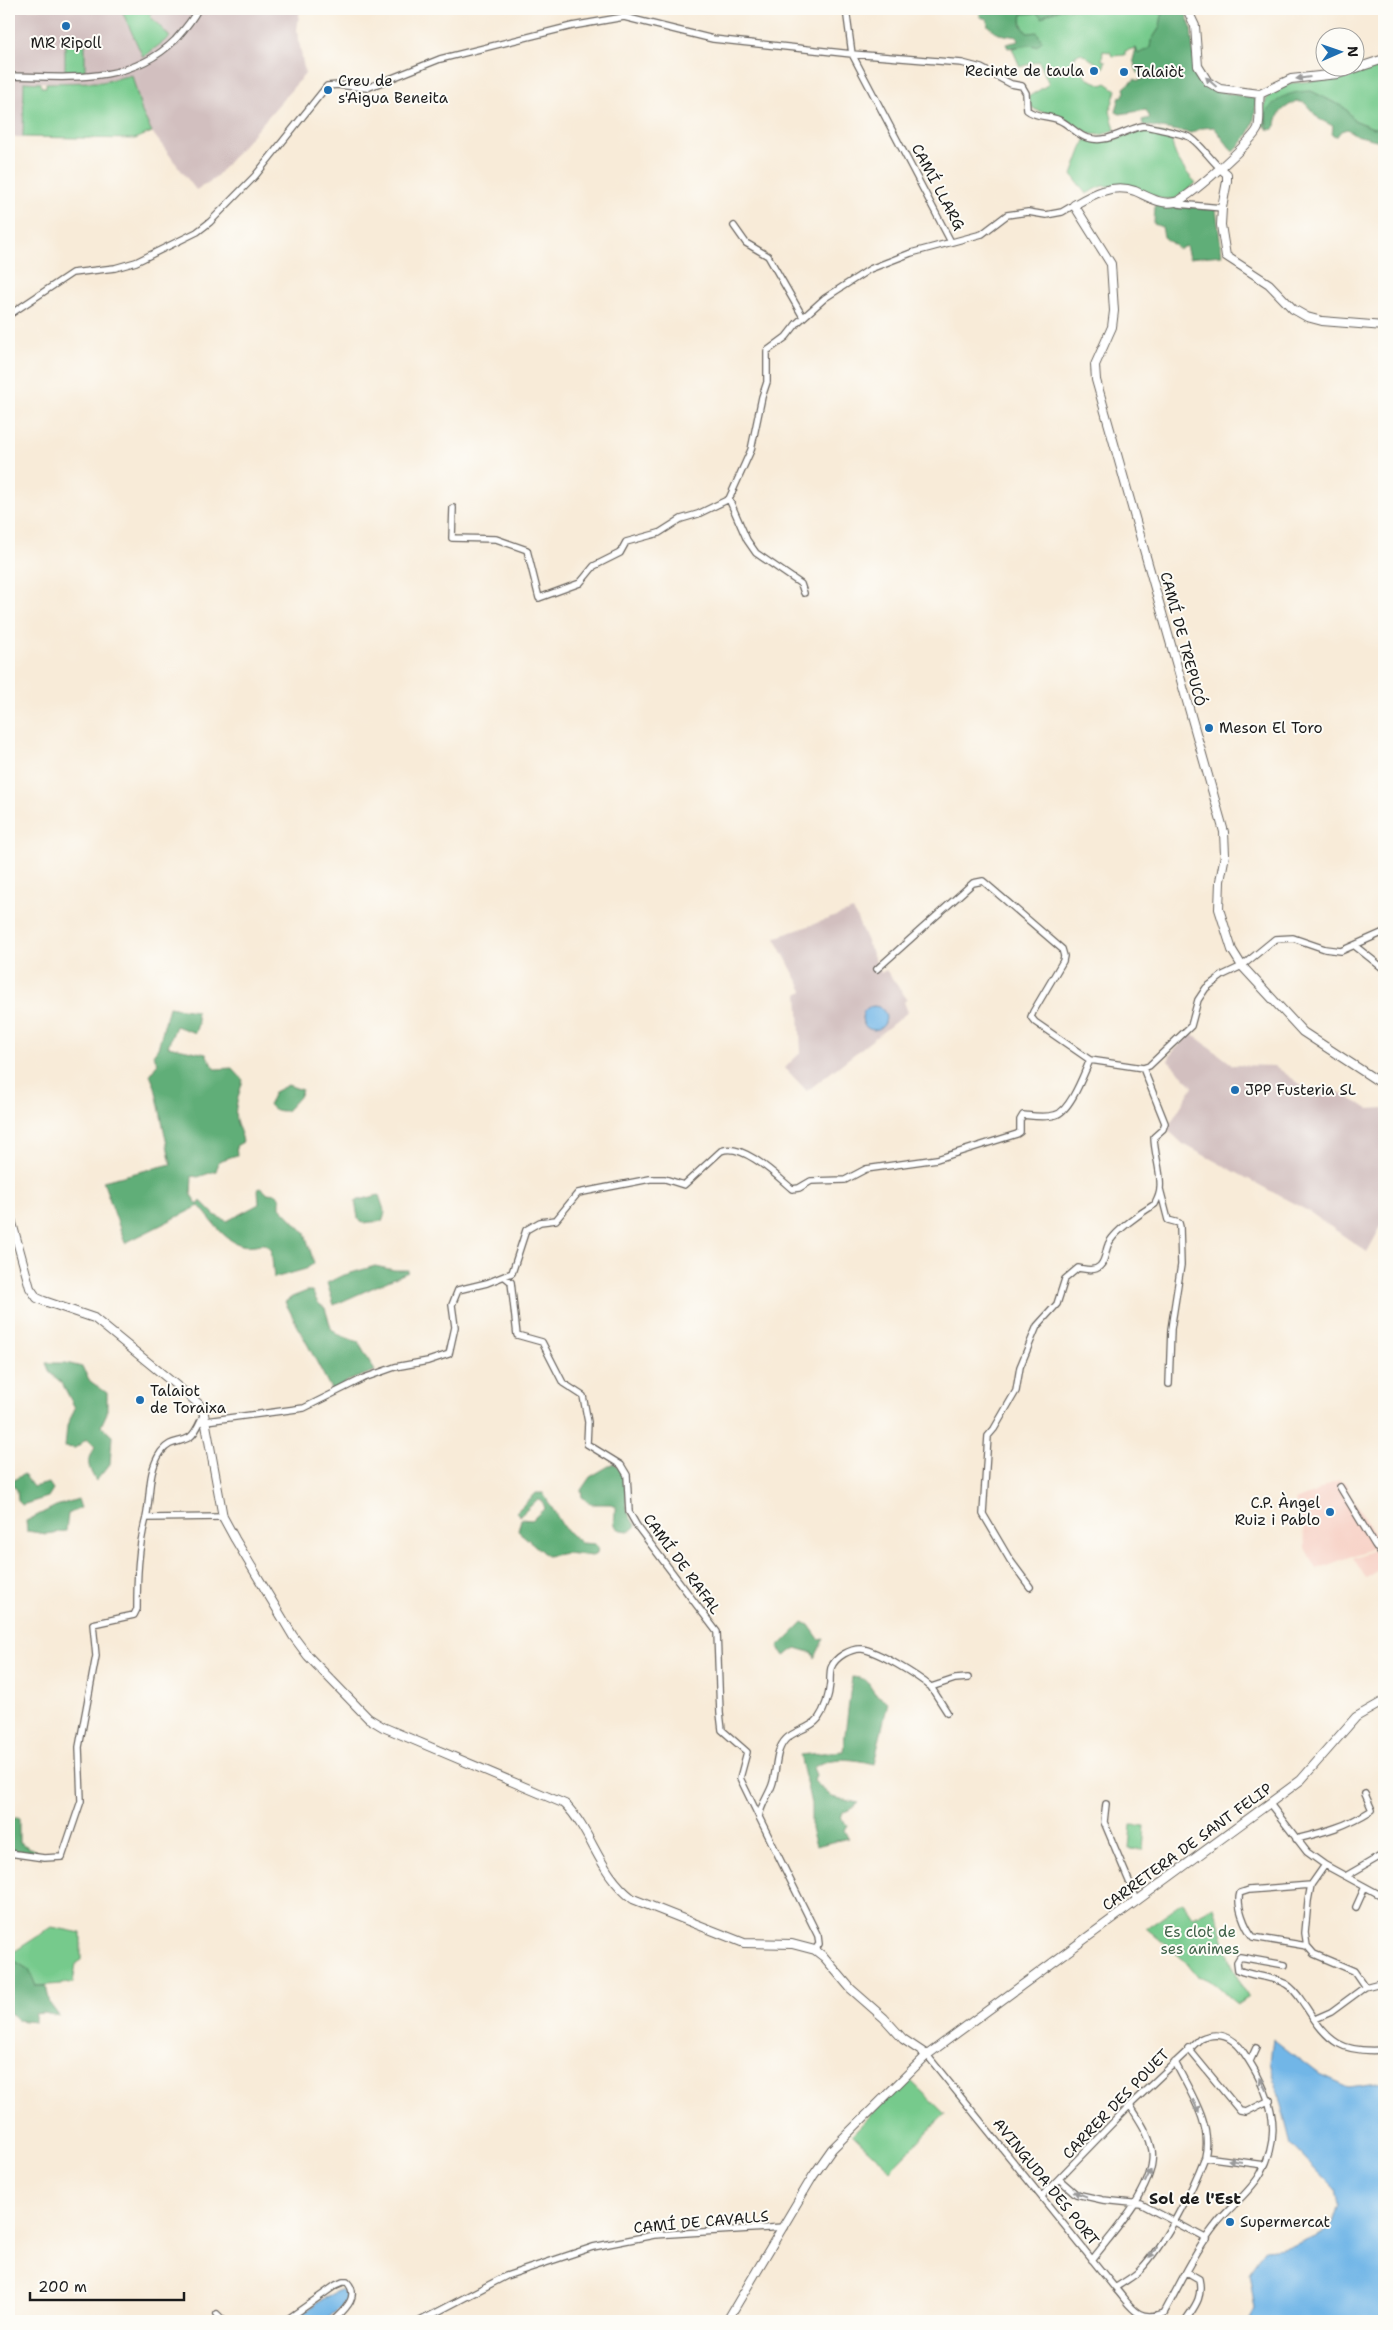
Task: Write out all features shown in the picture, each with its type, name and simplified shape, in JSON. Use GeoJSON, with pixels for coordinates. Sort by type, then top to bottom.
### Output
{"type":"FeatureCollection","features":[{"type":"Feature","properties":{"kind":"street"},"geometry":{"type":"LineString","coordinates":[[9,76],[104,76],[126,71],[151,60],[168,47],[183,31],[198,9]]}},
{"type":"Feature","properties":{"kind":"street","name":"CAMÍ LLARG"},"geometry":{"type":"LineString","coordinates":[[846,9],[852,54],[951,242],[982,234],[1007,215],[1028,212],[1046,215],[1062,212],[1107,189],[1133,190],[1154,201],[1177,202]]}},
{"type":"Feature","properties":{"kind":"street"},"geometry":{"type":"LineString","coordinates":[[1187,9],[1195,26],[1198,66],[1208,82],[1220,89],[1260,94],[1291,79],[1338,74],[1384,59]]}},
{"type":"Feature","properties":{"kind":"street"},"geometry":{"type":"LineString","coordinates":[[9,315],[72,273],[115,268],[136,262],[197,232],[210,222],[254,176],[326,86],[338,85],[367,88],[440,59],[572,26],[624,17],[713,39],[852,54],[962,62],[981,68],[1011,84],[1022,86],[1026,93],[1027,110],[1031,113],[1058,119],[1087,138],[1107,139],[1142,126],[1149,126],[1160,131],[1179,133],[1191,137],[1226,174],[1227,181],[1222,208],[1222,243],[1226,256],[1268,284],[1293,309],[1307,317],[1322,321],[1384,326]]}},
{"type":"Feature","properties":{"kind":"street"},"geometry":{"type":"LineString","coordinates":[[1222,208],[1178,204],[1177,202],[1220,168],[1249,141],[1258,129],[1260,94]]}},
{"type":"Feature","properties":{"kind":"street","name":"CAMÍ DE TREPUCÓ"},"geometry":{"type":"LineString","coordinates":[[1074,205],[1111,264],[1114,311],[1112,328],[1095,365],[1096,380],[1224,832],[1225,854],[1218,899],[1219,909],[1232,950],[1242,966],[1302,1032],[1384,1085]]}},
{"type":"Feature","properties":{"kind":"street"},"geometry":{"type":"LineString","coordinates":[[734,226],[746,244],[768,256],[803,317]]}},
{"type":"Feature","properties":{"kind":"street"},"geometry":{"type":"LineString","coordinates":[[453,508],[452,538],[496,539],[527,550],[539,598],[580,583],[594,566],[620,553],[626,542],[659,532],[681,519],[698,514],[729,499],[751,450],[767,382],[767,350],[786,337],[803,317],[839,288],[870,269],[911,253],[951,242]]}},
{"type":"Feature","properties":{"kind":"street"},"geometry":{"type":"LineString","coordinates":[[729,499],[747,540],[756,554],[801,584],[804,593]]}},
{"type":"Feature","properties":{"kind":"street"},"geometry":{"type":"LineString","coordinates":[[878,969],[973,882],[983,881],[1062,949],[1064,961],[1031,1017],[1090,1060],[1143,1068],[1149,1066],[1191,1026],[1198,1000],[1206,988],[1223,975],[1242,966],[1275,939],[1284,937],[1294,938],[1325,949],[1341,951],[1384,932]]}},
{"type":"Feature","properties":{"kind":"street"},"geometry":{"type":"LineString","coordinates":[[1355,946],[1384,969]]}},
{"type":"Feature","properties":{"kind":"street"},"geometry":{"type":"LineString","coordinates":[[205,1417],[304,1408],[364,1378],[395,1367],[428,1361],[449,1354],[454,1327],[452,1305],[454,1295],[458,1290],[472,1288],[506,1277],[512,1273],[526,1230],[540,1222],[556,1220],[578,1193],[650,1179],[684,1185],[720,1151],[727,1148],[735,1148],[768,1168],[792,1189],[799,1188],[811,1180],[845,1180],[866,1169],[937,1159],[1017,1134],[1020,1132],[1020,1120],[1023,1115],[1053,1116],[1059,1114],[1070,1101],[1090,1060]]}},
{"type":"Feature","properties":{"kind":"street"},"geometry":{"type":"LineString","coordinates":[[1143,1068],[1165,1123],[1163,1129],[1154,1137],[1160,1189],[1168,1220],[1179,1223],[1180,1227],[1181,1265],[1170,1329],[1169,1384]]}},
{"type":"Feature","properties":{"kind":"street"},"geometry":{"type":"LineString","coordinates":[[1030,1587],[1010,1560],[983,1514],[988,1436],[1016,1391],[1020,1367],[1037,1326],[1057,1304],[1065,1278],[1078,1268],[1093,1270],[1099,1268],[1104,1261],[1108,1245],[1113,1237],[1155,1204],[1160,1189]]}},
{"type":"Feature","properties":{"kind":"street"},"geometry":{"type":"LineString","coordinates":[[9,1212],[30,1288],[37,1298],[94,1318],[192,1396],[205,1417],[223,1517],[293,1636],[308,1656],[368,1718],[565,1804],[576,1815],[619,1888],[634,1899],[744,1943],[792,1944],[815,1950],[824,1957],[851,1989],[884,2018],[903,2040],[927,2055]]}},
{"type":"Feature","properties":{"kind":"street","name":"CAMÍ DE RAFAL"},"geometry":{"type":"LineString","coordinates":[[506,1277],[511,1282],[517,1335],[542,1342],[563,1382],[583,1396],[588,1422],[587,1444],[621,1465],[627,1476],[630,1512],[637,1526],[717,1632],[722,1730],[747,1752],[740,1778],[759,1817]]}},
{"type":"Feature","properties":{"kind":"street"},"geometry":{"type":"LineString","coordinates":[[9,1853],[44,1858],[62,1857],[81,1801],[79,1747],[96,1656],[93,1624],[134,1615],[137,1609],[138,1555],[146,1518],[152,1473],[160,1454],[168,1444],[190,1437],[205,1417]]}},
{"type":"Feature","properties":{"kind":"street"},"geometry":{"type":"LineString","coordinates":[[1340,1486],[1374,1545],[1384,1558]]}},
{"type":"Feature","properties":{"kind":"street"},"geometry":{"type":"LineString","coordinates":[[146,1518],[223,1517]]}},
{"type":"Feature","properties":{"kind":"street"},"geometry":{"type":"LineString","coordinates":[[815,1950],[819,1944],[818,1936],[759,1817],[761,1806],[773,1782],[779,1750],[786,1738],[814,1724],[826,1705],[830,1688],[831,1668],[845,1654],[854,1649],[864,1649],[920,1677],[931,1687],[946,1712]]}},
{"type":"Feature","properties":{"kind":"street"},"geometry":{"type":"LineString","coordinates":[[931,1687],[956,1679],[968,1678]]}},
{"type":"Feature","properties":{"kind":"street","name":"CARRETERA DE SANT FELIP"},"geometry":{"type":"LineString","coordinates":[[727,2321],[813,2176],[832,2149],[927,2055],[1136,1900],[1270,1804],[1306,1776],[1356,1717],[1384,1701]]}},
{"type":"Feature","properties":{"kind":"street"},"geometry":{"type":"LineString","coordinates":[[1296,1839],[1336,1829],[1372,1810],[1365,1794]]}},
{"type":"Feature","properties":{"kind":"street"},"geometry":{"type":"LineString","coordinates":[[1106,1804],[1104,1822],[1136,1900]]}},
{"type":"Feature","properties":{"kind":"street"},"geometry":{"type":"LineString","coordinates":[[1270,1804],[1307,1852],[1325,1865],[1384,1897]]}},
{"type":"Feature","properties":{"kind":"street"},"geometry":{"type":"LineString","coordinates":[[1346,1876],[1384,1854]]}},
{"type":"Feature","properties":{"kind":"street"},"geometry":{"type":"LineString","coordinates":[[1325,1865],[1312,1885],[1304,1933],[1307,1946],[1314,1954],[1354,1971],[1365,1987]]}},
{"type":"Feature","properties":{"kind":"street"},"geometry":{"type":"LineString","coordinates":[[1307,1946],[1253,1937],[1248,1930],[1238,1899],[1240,1893],[1248,1890],[1312,1885]]}},
{"type":"Feature","properties":{"kind":"street"},"geometry":{"type":"LineString","coordinates":[[1356,1907],[1365,1887]]}},
{"type":"Feature","properties":{"kind":"street"},"geometry":{"type":"LineString","coordinates":[[1285,1964],[1240,1957],[1237,1962],[1238,1970],[1287,1985],[1298,1994],[1329,2037],[1346,2048],[1359,2052],[1384,2050]]}},
{"type":"Feature","properties":{"kind":"street"},"geometry":{"type":"LineString","coordinates":[[1315,2019],[1331,2012],[1365,1987],[1384,1982]]}},
{"type":"Feature","properties":{"kind":"street","name":"CARRER DES POUET"},"geometry":{"type":"LineString","coordinates":[[1042,2196],[1060,2180],[1130,2105],[1188,2048],[1200,2039],[1212,2034],[1231,2038],[1240,2046],[1250,2061]]}},
{"type":"Feature","properties":{"kind":"street"},"geometry":{"type":"LineString","coordinates":[[1188,2048],[1240,2111],[1246,2112],[1270,2100]]}},
{"type":"Feature","properties":{"kind":"street"},"geometry":{"type":"LineString","coordinates":[[1185,2321],[1198,2300],[1201,2291],[1198,2280],[1188,2272],[1213,2228],[1261,2174],[1271,2149],[1273,2124],[1270,2100],[1250,2061],[1256,2048]]}},
{"type":"Feature","properties":{"kind":"street","name":"AVINGUDA DES PORT"},"geometry":{"type":"LineString","coordinates":[[927,2055],[1092,2260],[1141,2316],[1150,2318],[1164,2313],[1188,2272]]}},
{"type":"Feature","properties":{"kind":"street"},"geometry":{"type":"LineString","coordinates":[[1115,2288],[1139,2272],[1174,2220],[1205,2157],[1207,2129],[1175,2062]]}},
{"type":"Feature","properties":{"kind":"street"},"geometry":{"type":"LineString","coordinates":[[1092,2260],[1136,2203],[1153,2166],[1152,2149],[1147,2132],[1130,2105]]}},
{"type":"Feature","properties":{"kind":"street"},"geometry":{"type":"LineString","coordinates":[[1205,2157],[1265,2165]]}},
{"type":"Feature","properties":{"kind":"street"},"geometry":{"type":"LineString","coordinates":[[1060,2180],[1076,2194],[1103,2200],[1136,2203],[1174,2220],[1206,2239]]}},
{"type":"Feature","properties":{"kind":"street","name":"CAMÍ DE CAVALLS"},"geometry":{"type":"LineString","coordinates":[[422,2320],[506,2276],[594,2247],[654,2235],[784,2227]]}},
{"type":"Feature","properties":{"kind":"street"},"geometry":{"type":"LineString","coordinates":[[285,2321],[336,2285],[347,2282],[352,2292],[351,2302],[333,2321]]}},
{"type":"Feature","properties":{"kind":"street"},"geometry":{"type":"LineString","coordinates":[[217,2314],[224,2321]]}},
{"type":"Feature","properties":{"kind":"shaded area"},"geometry":{"type":"Polygon","coordinates":[[[9,9],[300,9],[297,30],[305,74],[214,179],[196,190],[152,132],[142,112],[131,75],[113,80],[87,83],[24,82],[23,137],[9,137],[9,9]]]}},
{"type":"Feature","properties":{"kind":"shaded area"},"geometry":{"type":"Polygon","coordinates":[[[853,910],[881,973],[886,970],[907,999],[904,1002],[908,1012],[807,1091],[785,1068],[801,1052],[798,994],[803,991],[775,938],[853,910]]]}},
{"type":"Feature","properties":{"kind":"shaded area"},"geometry":{"type":"Polygon","coordinates":[[[1191,1033],[1233,1065],[1275,1066],[1311,1092],[1326,1085],[1369,1109],[1384,1108],[1384,1221],[1367,1252],[1308,1211],[1183,1144],[1167,1129],[1193,1086],[1168,1061],[1171,1054],[1191,1033]]]}},
{"type":"Feature","properties":{"kind":"shaded area","name":"C.P. Àngel Ruiz i Pablo"},"geometry":{"type":"Polygon","coordinates":[[[1339,1479],[1348,1485],[1348,1491],[1381,1545],[1317,1569],[1305,1548],[1304,1525],[1295,1500],[1339,1479]]]}},
{"type":"Feature","properties":{"kind":"shaded area"},"geometry":{"type":"Polygon","coordinates":[[[1376,1549],[1384,1562],[1384,1567],[1366,1578],[1353,1558],[1376,1549]]]}},
{"type":"Feature","properties":{"kind":"green space"},"geometry":{"type":"Polygon","coordinates":[[[121,9],[154,9],[149,15],[170,37],[143,57],[121,9]]]}},
{"type":"Feature","properties":{"kind":"green space"},"geometry":{"type":"Polygon","coordinates":[[[980,9],[1060,9],[1042,18],[1037,12],[1022,14],[1022,27],[1028,33],[1037,32],[1042,41],[1037,46],[1028,45],[1008,48],[1006,44],[1019,41],[1017,37],[999,34],[988,26],[987,19],[980,17],[980,9]]]}},
{"type":"Feature","properties":{"kind":"green space"},"geometry":{"type":"Polygon","coordinates":[[[1060,9],[1163,9],[1160,27],[1151,41],[1150,48],[1138,54],[1136,48],[1125,51],[1125,55],[1112,56],[1110,52],[1103,51],[1102,60],[1105,61],[1104,68],[1081,53],[1075,56],[1074,61],[1088,79],[1103,85],[1106,83],[1116,90],[1110,111],[1115,130],[1101,135],[1090,134],[1065,119],[1036,110],[1030,106],[1028,97],[1049,84],[1039,61],[1020,67],[1012,48],[1028,45],[1037,46],[1023,27],[1022,14],[1049,13],[1060,9]]]}},
{"type":"Feature","properties":{"kind":"green space"},"geometry":{"type":"Polygon","coordinates":[[[1163,9],[1184,9],[1191,27],[1194,63],[1206,86],[1213,90],[1256,99],[1255,116],[1251,128],[1244,140],[1233,152],[1214,127],[1202,128],[1191,133],[1143,125],[1142,120],[1150,118],[1146,110],[1120,114],[1116,112],[1120,96],[1122,97],[1125,92],[1124,88],[1135,79],[1138,81],[1145,78],[1142,73],[1138,73],[1133,60],[1136,48],[1138,54],[1150,48],[1151,41],[1160,27],[1163,9]]]}},
{"type":"Feature","properties":{"kind":"green space"},"geometry":{"type":"Polygon","coordinates":[[[65,40],[85,40],[85,71],[65,71],[65,40]]]}},
{"type":"Feature","properties":{"kind":"green space"},"geometry":{"type":"Polygon","coordinates":[[[1384,64],[1384,127],[1373,128],[1354,120],[1345,108],[1311,91],[1266,112],[1265,127],[1261,123],[1264,105],[1268,96],[1291,83],[1342,78],[1366,78],[1366,70],[1384,64]]]}},
{"type":"Feature","properties":{"kind":"green space"},"geometry":{"type":"Polygon","coordinates":[[[132,75],[142,112],[152,132],[135,139],[23,137],[24,82],[41,83],[41,87],[46,87],[46,83],[102,82],[132,75]]]}},
{"type":"Feature","properties":{"kind":"green space"},"geometry":{"type":"Polygon","coordinates":[[[1311,91],[1345,108],[1354,120],[1373,128],[1384,127],[1384,142],[1356,135],[1347,129],[1341,131],[1337,136],[1332,135],[1333,126],[1319,119],[1305,103],[1296,101],[1280,113],[1276,126],[1272,130],[1267,129],[1266,112],[1276,102],[1297,92],[1311,91]]]}},
{"type":"Feature","properties":{"kind":"green space"},"geometry":{"type":"Polygon","coordinates":[[[1145,129],[1171,136],[1179,161],[1196,183],[1175,199],[1163,199],[1125,186],[1102,186],[1086,194],[1072,175],[1085,140],[1113,140],[1145,129]]]}},
{"type":"Feature","properties":{"kind":"green space"},"geometry":{"type":"Polygon","coordinates":[[[1155,204],[1216,209],[1222,255],[1189,258],[1186,246],[1179,249],[1164,237],[1162,227],[1154,224],[1155,204]]]}},
{"type":"Feature","properties":{"kind":"green space"},"geometry":{"type":"Polygon","coordinates":[[[169,1007],[196,1011],[198,1024],[195,1033],[176,1026],[168,1046],[206,1054],[215,1069],[232,1068],[243,1080],[235,1113],[243,1142],[236,1146],[237,1155],[219,1161],[216,1171],[198,1177],[192,1176],[191,1195],[198,1205],[201,1201],[216,1216],[227,1221],[259,1204],[258,1189],[261,1188],[267,1193],[277,1194],[280,1199],[280,1207],[305,1233],[314,1263],[306,1269],[274,1278],[271,1249],[265,1244],[247,1246],[229,1239],[199,1206],[125,1243],[103,1181],[171,1164],[155,1087],[150,1075],[158,1063],[153,1055],[158,1048],[169,1007]]]}},
{"type":"Feature","properties":{"kind":"green space"},"geometry":{"type":"Polygon","coordinates":[[[288,1085],[302,1090],[299,1097],[286,1111],[274,1109],[269,1104],[274,1092],[288,1085]]]}},
{"type":"Feature","properties":{"kind":"green space"},"geometry":{"type":"Polygon","coordinates":[[[379,1195],[385,1213],[382,1221],[362,1223],[358,1218],[355,1201],[379,1195]]]}},
{"type":"Feature","properties":{"kind":"green space"},"geometry":{"type":"Polygon","coordinates":[[[375,1266],[394,1270],[408,1270],[408,1272],[334,1305],[327,1283],[341,1276],[375,1266]]]}},
{"type":"Feature","properties":{"kind":"green space"},"geometry":{"type":"Polygon","coordinates":[[[307,1291],[312,1291],[318,1303],[325,1308],[331,1328],[337,1334],[358,1342],[375,1371],[348,1381],[332,1391],[285,1302],[307,1291]]]}},
{"type":"Feature","properties":{"kind":"green space"},"geometry":{"type":"Polygon","coordinates":[[[46,1363],[66,1363],[82,1367],[90,1381],[107,1393],[107,1413],[101,1426],[112,1436],[110,1464],[96,1481],[89,1464],[90,1456],[95,1447],[87,1439],[75,1448],[65,1447],[67,1426],[75,1408],[62,1383],[50,1373],[46,1363]]]}},
{"type":"Feature","properties":{"kind":"green space"},"geometry":{"type":"Polygon","coordinates":[[[614,1463],[624,1474],[626,1480],[628,1512],[636,1526],[630,1531],[616,1527],[614,1520],[615,1506],[611,1504],[591,1504],[582,1497],[581,1490],[590,1477],[614,1463]]]}},
{"type":"Feature","properties":{"kind":"green space"},"geometry":{"type":"Polygon","coordinates":[[[24,1474],[33,1487],[49,1483],[53,1489],[48,1497],[22,1505],[18,1501],[17,1490],[10,1482],[24,1474]]]}},
{"type":"Feature","properties":{"kind":"green space"},"geometry":{"type":"Polygon","coordinates":[[[536,1493],[543,1493],[564,1528],[581,1543],[595,1544],[598,1547],[597,1554],[592,1556],[567,1553],[547,1556],[518,1531],[521,1519],[532,1520],[545,1508],[542,1501],[537,1500],[520,1516],[516,1512],[536,1493]]]}},
{"type":"Feature","properties":{"kind":"green space"},"geometry":{"type":"Polygon","coordinates":[[[78,1499],[81,1508],[68,1514],[66,1531],[46,1534],[27,1531],[26,1521],[56,1506],[78,1499]]]}},
{"type":"Feature","properties":{"kind":"green space"},"geometry":{"type":"Polygon","coordinates":[[[803,1622],[809,1625],[819,1639],[824,1638],[815,1658],[813,1653],[796,1648],[784,1656],[778,1647],[803,1622]]]}},
{"type":"Feature","properties":{"kind":"green space"},"geometry":{"type":"Polygon","coordinates":[[[852,1677],[866,1681],[875,1693],[888,1702],[874,1764],[843,1759],[828,1761],[813,1768],[816,1775],[814,1781],[832,1797],[858,1803],[850,1810],[843,1812],[841,1818],[847,1825],[844,1830],[848,1838],[816,1846],[811,1829],[811,1804],[800,1755],[843,1751],[852,1677]]]}},
{"type":"Feature","properties":{"kind":"green space"},"geometry":{"type":"Polygon","coordinates":[[[19,1817],[19,1842],[45,1856],[9,1850],[9,1820],[19,1817]]]}},
{"type":"Feature","properties":{"kind":"green space"},"geometry":{"type":"Polygon","coordinates":[[[1131,1825],[1145,1826],[1143,1850],[1129,1849],[1131,1825]]]}},
{"type":"Feature","properties":{"kind":"green space","name":"Es clot de ses animes"},"geometry":{"type":"Polygon","coordinates":[[[1183,1902],[1193,1917],[1214,1906],[1233,1969],[1248,1997],[1238,2004],[1215,1983],[1197,1976],[1185,1961],[1146,1928],[1183,1902]]]}},
{"type":"Feature","properties":{"kind":"green space"},"geometry":{"type":"Polygon","coordinates":[[[52,1927],[81,1933],[81,1960],[76,1963],[73,1983],[36,1986],[29,1970],[9,1957],[9,1955],[52,1927]]]}},
{"type":"Feature","properties":{"kind":"green space"},"geometry":{"type":"Polygon","coordinates":[[[9,1957],[29,1970],[36,1986],[46,1986],[50,2004],[59,2016],[43,2013],[35,2014],[35,2022],[16,2020],[9,2013],[9,1957]]]}},
{"type":"Feature","properties":{"kind":"green space"},"geometry":{"type":"Polygon","coordinates":[[[908,2078],[945,2114],[890,2170],[852,2134],[908,2078]]]}},
{"type":"Feature","properties":{"kind":"water"},"geometry":{"type":"Polygon","coordinates":[[[874,1006],[879,1007],[885,1013],[885,1023],[879,1029],[874,1030],[869,1029],[863,1023],[862,1018],[863,1013],[869,1007],[874,1006]]]}},
{"type":"Feature","properties":{"kind":"water"},"geometry":{"type":"Polygon","coordinates":[[[1273,2039],[1317,2073],[1348,2087],[1384,2082],[1384,2321],[1249,2321],[1255,2310],[1249,2273],[1265,2249],[1292,2246],[1330,2229],[1338,2204],[1335,2189],[1291,2144],[1270,2062],[1273,2039]]]}},
{"type":"Feature","properties":{"kind":"water"},"geometry":{"type":"Polygon","coordinates":[[[341,2289],[345,2293],[346,2300],[342,2303],[343,2306],[324,2321],[294,2321],[296,2320],[295,2317],[302,2311],[306,2312],[317,2302],[341,2289]]]}},
{"type":"Feature","properties":{"kind":"place","name":"MR Ripoll"},"geometry":{"type":"Point","coordinates":[66,26]}},
{"type":"Feature","properties":{"kind":"place","name":"Recinte de taula"},"geometry":{"type":"Point","coordinates":[1094,71]}},
{"type":"Feature","properties":{"kind":"place","name":"Talaiòt"},"geometry":{"type":"Point","coordinates":[1124,72]}},
{"type":"Feature","properties":{"kind":"place","name":"Creu de s'Aigua Beneita"},"geometry":{"type":"Point","coordinates":[328,90]}},
{"type":"Feature","properties":{"kind":"place","name":"Meson El Toro"},"geometry":{"type":"Point","coordinates":[1209,728]}},
{"type":"Feature","properties":{"kind":"place","name":"JPP Fusteria SL"},"geometry":{"type":"Point","coordinates":[1235,1090]}},
{"type":"Feature","properties":{"kind":"place","name":"Talaiot de Toraixa"},"geometry":{"type":"Point","coordinates":[140,1400]}},
{"type":"Feature","properties":{"kind":"place","name":"C.P. Àngel Ruiz i Pablo"},"geometry":{"type":"Point","coordinates":[1330,1512]}},
{"type":"Feature","properties":{"kind":"place","name":"Supermercat"},"geometry":{"type":"Point","coordinates":[1230,2222]}},
{"type":"Feature","properties":{"kind":"district","name":"Sol de l'Est"},"geometry":{"type":"Point","coordinates":[1195,2198]}}]}
